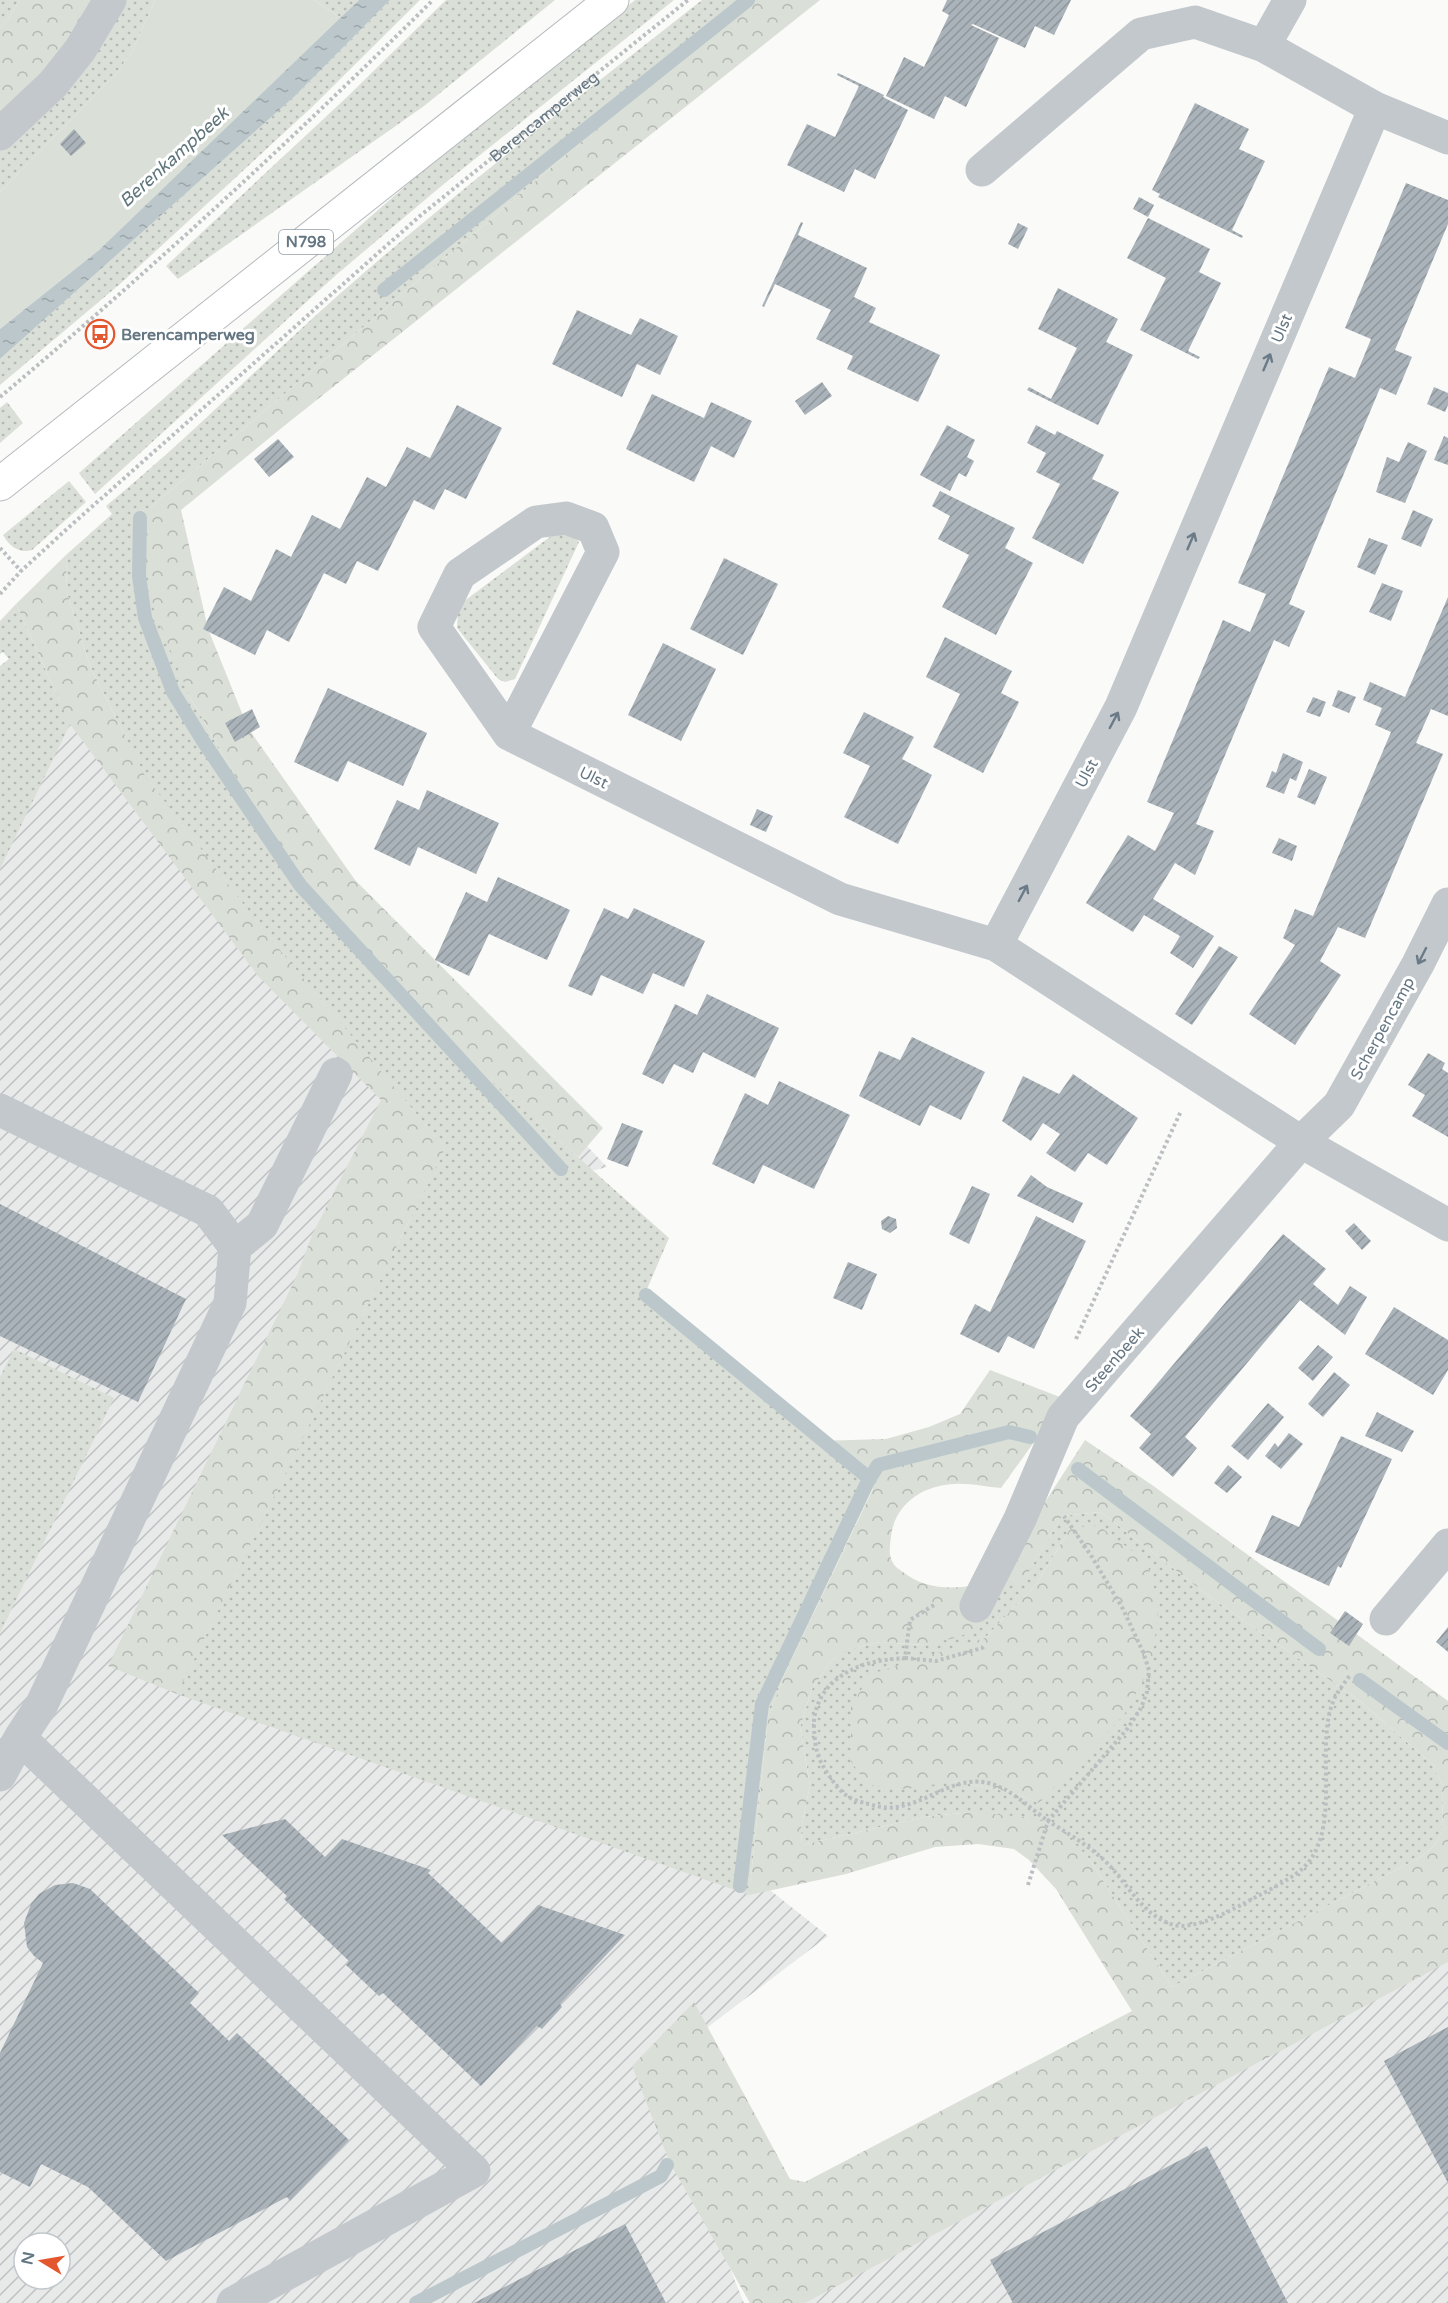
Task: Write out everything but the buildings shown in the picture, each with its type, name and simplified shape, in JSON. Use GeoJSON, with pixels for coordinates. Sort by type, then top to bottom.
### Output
{"type":"FeatureCollection","features":[{"type":"Feature","properties":{"kind":"main road","name":"N798"},"geometry":{"type":"LineString","coordinates":[[0,484],[612,0]]}},
{"type":"Feature","properties":{"kind":"street"},"geometry":{"type":"LineString","coordinates":[[0,134],[53,84],[80,50],[110,0]]}},
{"type":"Feature","properties":{"kind":"street"},"geometry":{"type":"LineString","coordinates":[[1264,46],[1290,0]]}},
{"type":"Feature","properties":{"kind":"street"},"geometry":{"type":"LineString","coordinates":[[982,170],[1141,34],[1194,22],[1264,46],[1375,108],[1448,138]]}},
{"type":"Feature","properties":{"kind":"street","name":"Ulst"},"geometry":{"type":"LineString","coordinates":[[509,734],[603,552],[593,528],[566,518],[536,522],[460,574],[434,627],[509,734],[840,899],[996,945],[1120,707],[1375,108]]}},
{"type":"Feature","properties":{"kind":"street","name":"Scherpencamp"},"geometry":{"type":"LineString","coordinates":[[1301,1142],[1339,1105],[1418,964],[1448,904]]}},
{"type":"Feature","properties":{"kind":"street"},"geometry":{"type":"LineString","coordinates":[[996,945],[1301,1142],[1448,1225]]}},
{"type":"Feature","properties":{"kind":"street"},"geometry":{"type":"LineString","coordinates":[[235,1247],[262,1225],[336,1074]]}},
{"type":"Feature","properties":{"kind":"street"},"geometry":{"type":"LineString","coordinates":[[0,1110],[208,1211],[235,1247],[230,1303],[42,1704],[0,1775]]}},
{"type":"Feature","properties":{"kind":"street","name":"Steenbeek"},"geometry":{"type":"LineString","coordinates":[[976,1606],[1020,1519],[1064,1417],[1301,1142]]}},
{"type":"Feature","properties":{"kind":"street"},"geometry":{"type":"LineString","coordinates":[[1386,1619],[1448,1545]]}},
{"type":"Feature","properties":{"kind":"street"},"geometry":{"type":"LineString","coordinates":[[20,1738],[474,2171],[233,2303]]}},
{"type":"Feature","properties":{"kind":"path"},"geometry":{"type":"LineString","coordinates":[[0,397],[226,199],[359,74],[433,0]]}},
{"type":"Feature","properties":{"kind":"path","name":"Berencamperweg"},"geometry":{"type":"LineString","coordinates":[[0,594],[21,571],[320,302],[421,215],[688,0]]}},
{"type":"Feature","properties":{"kind":"path"},"geometry":{"type":"LineString","coordinates":[[0,548],[21,571]]}},
{"type":"Feature","properties":{"kind":"path"},"geometry":{"type":"LineString","coordinates":[[1073,1344],[1198,1075]]}},
{"type":"Feature","properties":{"kind":"path"},"geometry":{"type":"LineString","coordinates":[[1028,1885],[1048,1821],[1128,1728],[1141,1708],[1147,1692],[1149,1670],[1122,1609],[1092,1557],[1051,1499],[1035,1483]]}},
{"type":"Feature","properties":{"kind":"path"},"geometry":{"type":"LineString","coordinates":[[934,1605],[910,1620],[905,1658],[877,1660],[862,1664],[833,1681],[821,1696],[813,1720],[815,1750],[824,1770],[838,1788],[851,1799],[877,1807],[896,1808],[972,1781],[1002,1788],[1104,1860],[1153,1914],[1174,1925],[1192,1926],[1240,1905],[1302,1870],[1314,1854],[1320,1840],[1324,1818],[1329,1720],[1333,1702],[1350,1675]]}},
{"type":"Feature","properties":{"kind":"shaded area"},"geometry":{"type":"Polygon","coordinates":[[[0,668],[276,820],[607,1167],[378,1226],[694,1830],[828,1936],[650,2071],[744,2303],[0,2303],[0,668]]]}},
{"type":"Feature","properties":{"kind":"shaded area"},"geometry":{"type":"Polygon","coordinates":[[[1448,1949],[1448,2303],[771,2303],[1448,1949]]]}},
{"type":"Feature","properties":{"kind":"green space"},"geometry":{"type":"Polygon","coordinates":[[[0,0],[20,0],[0,28],[0,0]]]}},
{"type":"Feature","properties":{"kind":"green space"},"geometry":{"type":"Polygon","coordinates":[[[20,0],[100,0],[68,54],[0,120],[0,28],[20,0]]]}},
{"type":"Feature","properties":{"kind":"green space"},"geometry":{"type":"Polygon","coordinates":[[[120,0],[155,0],[133,50],[116,74],[0,192],[0,149],[120,0]]]}},
{"type":"Feature","properties":{"kind":"green space"},"geometry":{"type":"Polygon","coordinates":[[[155,0],[314,0],[341,18],[99,250],[0,329],[0,192],[116,74],[133,50],[155,0]]]}},
{"type":"Feature","properties":{"kind":"green space"},"geometry":{"type":"Polygon","coordinates":[[[314,0],[359,0],[341,18],[314,0]]]}},
{"type":"Feature","properties":{"kind":"green space"},"geometry":{"type":"Polygon","coordinates":[[[390,0],[420,0],[312,107],[120,284],[0,385],[0,359],[295,96],[390,0]]]}},
{"type":"Feature","properties":{"kind":"green space"},"geometry":{"type":"Polygon","coordinates":[[[446,0],[555,0],[424,106],[178,279],[166,266],[346,98],[446,0]]]}},
{"type":"Feature","properties":{"kind":"green space"},"geometry":{"type":"Polygon","coordinates":[[[635,0],[674,0],[445,183],[336,275],[95,494],[79,473],[427,167],[635,0]]]}},
{"type":"Feature","properties":{"kind":"green space"},"geometry":{"type":"Polygon","coordinates":[[[702,0],[749,0],[151,507],[142,511],[189,695],[237,779],[310,887],[395,985],[476,1067],[669,1238],[644,1296],[873,1488],[786,1671],[768,1717],[749,1895],[177,1694],[445,1148],[263,930],[145,776],[90,666],[67,593],[66,555],[112,514],[106,506],[173,449],[366,271],[490,167],[702,0]]]}},
{"type":"Feature","properties":{"kind":"green space"},"geometry":{"type":"Polygon","coordinates":[[[749,0],[820,0],[181,510],[208,629],[248,728],[355,880],[603,1128],[578,1157],[476,1067],[395,985],[310,887],[237,779],[189,695],[154,610],[144,556],[142,511],[151,507],[749,0]]]}},
{"type":"Feature","properties":{"kind":"green space"},"geometry":{"type":"Polygon","coordinates":[[[7,402],[23,423],[0,443],[0,408],[7,402]]]}},
{"type":"Feature","properties":{"kind":"green space"},"geometry":{"type":"Polygon","coordinates":[[[69,481],[86,502],[32,550],[23,551],[11,546],[3,535],[69,481]]]}},
{"type":"Feature","properties":{"kind":"green space"},"geometry":{"type":"Polygon","coordinates":[[[559,530],[573,534],[579,542],[515,679],[505,682],[498,679],[457,628],[458,612],[463,602],[559,530]]]}},
{"type":"Feature","properties":{"kind":"green space"},"geometry":{"type":"Polygon","coordinates":[[[66,555],[67,593],[90,666],[145,776],[263,930],[445,1148],[177,1694],[108,1666],[298,1273],[312,1235],[381,1100],[258,976],[70,724],[16,604],[66,555]]]}},
{"type":"Feature","properties":{"kind":"green space"},"geometry":{"type":"Polygon","coordinates":[[[16,604],[70,724],[0,869],[0,666],[9,659],[3,652],[0,654],[0,621],[16,604]]]}},
{"type":"Feature","properties":{"kind":"green space"},"geometry":{"type":"Polygon","coordinates":[[[14,1349],[114,1398],[0,1633],[0,1377],[14,1349]]]}},
{"type":"Feature","properties":{"kind":"green space"},"geometry":{"type":"Polygon","coordinates":[[[990,1370],[1065,1399],[1001,1488],[966,1484],[943,1485],[922,1492],[905,1506],[894,1525],[890,1553],[895,1566],[913,1579],[947,1587],[971,1586],[994,1581],[1085,1440],[1152,1485],[1448,1701],[1448,1962],[805,2303],[750,2303],[670,2163],[632,2066],[694,2002],[790,2179],[805,2182],[1132,2011],[1056,1889],[1029,1860],[1014,1849],[978,1844],[935,1847],[846,1874],[749,1895],[768,1717],[786,1671],[873,1489],[817,1441],[886,1439],[929,1427],[960,1414],[990,1370]],[[1101,1512],[1062,1516],[1022,1583],[994,1581],[987,1618],[979,1629],[955,1638],[923,1645],[880,1642],[849,1649],[832,1660],[812,1689],[800,1727],[810,1785],[801,1829],[802,1845],[924,1817],[971,1812],[1035,1818],[1062,1831],[1087,1856],[1172,1987],[1421,1857],[1435,1845],[1442,1832],[1443,1786],[1432,1764],[1361,1702],[1206,1594],[1101,1512]]]}},
{"type":"Feature","properties":{"kind":"green space"},"geometry":{"type":"Polygon","coordinates":[[[1101,1512],[1206,1594],[1361,1702],[1432,1764],[1443,1786],[1442,1832],[1435,1845],[1421,1857],[1172,1987],[1087,1856],[971,1812],[924,1817],[802,1845],[801,1829],[810,1785],[800,1727],[812,1689],[832,1660],[848,1649],[880,1642],[923,1645],[994,1581],[1022,1582],[1062,1516],[1101,1512]],[[1071,1527],[1037,1583],[985,1638],[939,1654],[954,1781],[1014,1793],[1040,1803],[1071,1527]]]}},
{"type":"Feature","properties":{"kind":"green space"},"geometry":{"type":"Polygon","coordinates":[[[1099,1526],[1147,1562],[1159,1606],[1151,1667],[1124,1715],[1039,1803],[1014,1793],[954,1781],[907,1789],[867,1785],[851,1761],[851,1706],[871,1674],[985,1638],[1037,1583],[1071,1527],[1099,1526]]]}},
{"type":"Feature","properties":{"kind":"water"},"geometry":{"type":"Polygon","coordinates":[[[359,0],[390,0],[295,96],[0,359],[0,329],[99,250],[359,0]]]}},
{"type":"Feature","properties":{"kind":"waterway"},"geometry":{"type":"LineString","coordinates":[[384,290],[748,0]]}},
{"type":"Feature","properties":{"kind":"waterway"},"geometry":{"type":"LineString","coordinates":[[140,518],[139,576],[145,618],[173,692],[203,741],[300,885],[561,1169]]}},
{"type":"Feature","properties":{"kind":"waterway"},"geometry":{"type":"LineString","coordinates":[[646,1295],[870,1479]]}},
{"type":"Feature","properties":{"kind":"waterway"},"geometry":{"type":"LineString","coordinates":[[740,1886],[762,1704],[867,1483],[878,1465],[1009,1432],[1030,1437]]}},
{"type":"Feature","properties":{"kind":"waterway"},"geometry":{"type":"LineString","coordinates":[[1078,1469],[1319,1649]]}},
{"type":"Feature","properties":{"kind":"waterway"},"geometry":{"type":"LineString","coordinates":[[1360,1680],[1448,1743]]}},
{"type":"Feature","properties":{"kind":"waterway"},"geometry":{"type":"LineString","coordinates":[[416,2303],[661,2176],[667,2165]]}},
{"type":"Feature","properties":{"kind":"place","name":"Berencamperweg"},"geometry":{"type":"Point","coordinates":[100,334]}},
{"type":"Feature","properties":{"kind":"water label","name":"Berenkampbeek"},"geometry":{"type":"Point","coordinates":[174,157]}}]}
